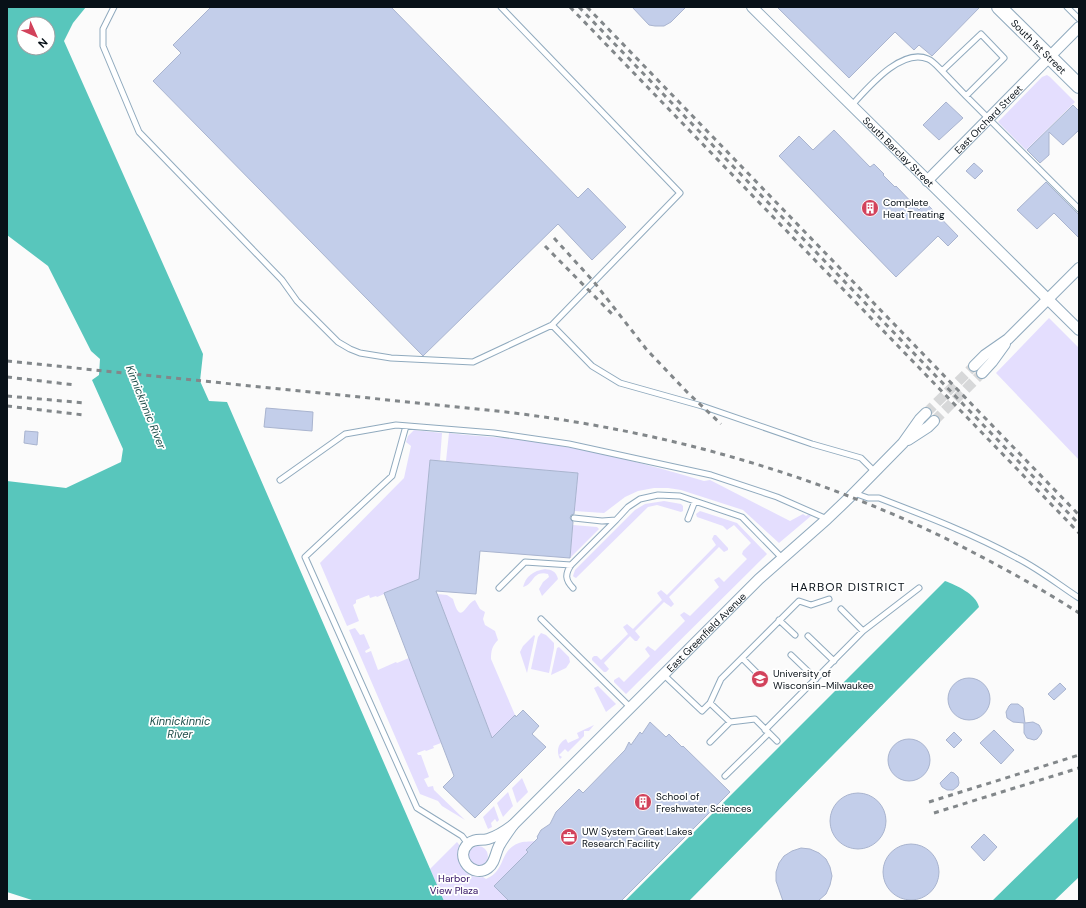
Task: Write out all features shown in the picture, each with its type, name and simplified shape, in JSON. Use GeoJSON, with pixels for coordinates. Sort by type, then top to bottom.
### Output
{"type":"FeatureCollection","features":[{"type":"Feature","properties":{"kind":"main road","name":"South 1st Street"},"geometry":{"type":"LineString","coordinates":[[999,7],[1079,86]]}},
{"type":"Feature","properties":{"kind":"street","name":"South Barclay Street"},"geometry":{"type":"LineString","coordinates":[[752,7],[1079,330]]}},
{"type":"Feature","properties":{"kind":"street","name":"East Orchard Street"},"geometry":{"type":"LineString","coordinates":[[927,180],[1079,27]]}},
{"type":"Feature","properties":{"kind":"street"},"geometry":{"type":"LineString","coordinates":[[974,366],[985,355],[1008,339],[1079,268]]}},
{"type":"Feature","properties":{"kind":"street"},"geometry":{"type":"LineString","coordinates":[[982,374],[1008,339]]}},
{"type":"Feature","properties":{"kind":"street","name":"East Greenfield Avenue"},"geometry":{"type":"LineString","coordinates":[[513,825],[500,846],[494,861],[488,868],[483,871],[473,870],[466,864],[463,854],[468,844],[473,841],[488,839],[513,825],[759,579],[854,493],[903,443],[926,413]]}},
{"type":"Feature","properties":{"kind":"street","name":"East Greenfield Avenue"},"geometry":{"type":"LineString","coordinates":[[903,443],[928,427],[934,421]]}},
{"type":"Feature","properties":{"kind":"lane"},"geometry":{"type":"LineString","coordinates":[[114,7],[103,29],[103,46],[139,132],[282,280],[297,301],[338,342],[355,351],[374,356],[474,362],[552,325],[680,193],[500,7]]}},
{"type":"Feature","properties":{"kind":"lane"},"geometry":{"type":"LineString","coordinates":[[1067,7],[1079,19]]}},
{"type":"Feature","properties":{"kind":"lane"},"geometry":{"type":"LineString","coordinates":[[942,72],[981,34],[1004,58],[966,96]]}},
{"type":"Feature","properties":{"kind":"lane"},"geometry":{"type":"LineString","coordinates":[[851,106],[886,70],[901,61],[913,57],[927,58],[989,118],[1079,210]]}},
{"type":"Feature","properties":{"kind":"lane"},"geometry":{"type":"LineString","coordinates":[[552,325],[592,366],[620,383],[702,406],[812,444],[861,458],[875,472]]}},
{"type":"Feature","properties":{"kind":"lane"},"geometry":{"type":"LineString","coordinates":[[280,480],[345,434],[396,425],[494,433],[562,442],[711,475],[777,497],[827,519]]}},
{"type":"Feature","properties":{"kind":"lane"},"geometry":{"type":"LineString","coordinates":[[406,426],[392,476],[305,557],[418,808],[462,836],[468,844]]}},
{"type":"Feature","properties":{"kind":"lane"},"geometry":{"type":"LineString","coordinates":[[854,493],[868,498],[879,498],[943,522],[980,539],[1019,559],[1079,598]]}},
{"type":"Feature","properties":{"kind":"lane"},"geometry":{"type":"LineString","coordinates":[[573,588],[568,583],[566,577],[566,571],[571,564],[628,507],[647,496],[668,494],[680,496],[742,517],[782,558]]}},
{"type":"Feature","properties":{"kind":"lane"},"geometry":{"type":"LineString","coordinates":[[688,519],[695,501]]}},
{"type":"Feature","properties":{"kind":"lane"},"geometry":{"type":"LineString","coordinates":[[574,518],[616,520]]}},
{"type":"Feature","properties":{"kind":"lane"},"geometry":{"type":"LineString","coordinates":[[499,588],[526,562],[571,564]]}},
{"type":"Feature","properties":{"kind":"lane"},"geometry":{"type":"LineString","coordinates":[[725,776],[863,631],[919,588]]}},
{"type":"Feature","properties":{"kind":"lane"},"geometry":{"type":"LineString","coordinates":[[664,674],[702,711],[710,703],[721,679],[799,601],[811,605],[829,598]]}},
{"type":"Feature","properties":{"kind":"lane"},"geometry":{"type":"LineString","coordinates":[[841,609],[863,631]]}},
{"type":"Feature","properties":{"kind":"lane"},"geometry":{"type":"LineString","coordinates":[[542,619],[631,708]]}},
{"type":"Feature","properties":{"kind":"lane"},"geometry":{"type":"LineString","coordinates":[[780,620],[795,635]]}},
{"type":"Feature","properties":{"kind":"lane"},"geometry":{"type":"LineString","coordinates":[[808,636],[834,661]]}},
{"type":"Feature","properties":{"kind":"lane"},"geometry":{"type":"LineString","coordinates":[[791,655],[816,679]]}},
{"type":"Feature","properties":{"kind":"lane"},"geometry":{"type":"LineString","coordinates":[[742,658],[758,674]]}},
{"type":"Feature","properties":{"kind":"lane"},"geometry":{"type":"LineString","coordinates":[[710,703],[730,722]]}},
{"type":"Feature","properties":{"kind":"lane"},"geometry":{"type":"LineString","coordinates":[[710,742],[730,722],[755,719],[776,740]]}},
{"type":"Feature","properties":{"kind":"green space"},"geometry":{"type":"Polygon","coordinates":[[[1047,75],[1075,102],[1026,150],[998,122],[1042,77],[1047,75]]]}},
{"type":"Feature","properties":{"kind":"green space"},"geometry":{"type":"Polygon","coordinates":[[[1049,318],[1079,348],[1079,460],[996,373],[1049,318]]]}},
{"type":"Feature","properties":{"kind":"green space"},"geometry":{"type":"Polygon","coordinates":[[[414,430],[442,433],[440,460],[430,460],[419,579],[377,597],[370,598],[369,595],[356,600],[356,603],[353,605],[359,621],[347,626],[320,563],[404,478],[411,446],[406,442],[408,436],[414,430]]]}},
{"type":"Feature","properties":{"kind":"green space"},"geometry":{"type":"Polygon","coordinates":[[[449,433],[545,443],[614,457],[704,481],[710,480],[790,521],[803,514],[806,516],[809,514],[811,516],[779,543],[743,510],[681,490],[654,488],[638,491],[625,497],[604,513],[574,511],[578,473],[446,461],[449,433]]]}},
{"type":"Feature","properties":{"kind":"green space"},"geometry":{"type":"Polygon","coordinates":[[[664,501],[681,504],[683,506],[683,511],[681,512],[657,505],[648,507],[576,578],[573,576],[575,570],[635,510],[645,504],[664,501]]]}},
{"type":"Feature","properties":{"kind":"green space"},"geometry":{"type":"Polygon","coordinates":[[[700,511],[737,523],[767,554],[626,694],[614,682],[614,680],[619,677],[624,682],[650,656],[645,649],[648,646],[655,651],[685,621],[680,615],[684,612],[690,616],[719,587],[714,580],[719,577],[724,582],[747,559],[742,554],[751,543],[734,525],[727,530],[723,526],[697,517],[696,514],[700,511]]]}},
{"type":"Feature","properties":{"kind":"green space"},"geometry":{"type":"Polygon","coordinates":[[[573,525],[597,527],[599,529],[570,558],[573,525]]]}},
{"type":"Feature","properties":{"kind":"green space"},"geometry":{"type":"Polygon","coordinates":[[[714,535],[716,535],[728,548],[728,550],[724,552],[719,547],[669,597],[674,604],[671,607],[664,602],[635,631],[640,637],[637,641],[630,636],[604,663],[609,669],[604,672],[592,660],[592,658],[597,656],[601,660],[628,634],[623,627],[627,624],[633,629],[662,600],[657,593],[661,590],[667,595],[716,545],[712,539],[714,535]]]}},
{"type":"Feature","properties":{"kind":"green space"},"geometry":{"type":"Polygon","coordinates":[[[545,569],[553,571],[558,579],[542,596],[539,589],[543,582],[549,577],[548,574],[539,574],[527,586],[523,587],[528,577],[537,571],[545,569]]]}},
{"type":"Feature","properties":{"kind":"green space"},"geometry":{"type":"Polygon","coordinates":[[[437,594],[447,595],[453,599],[458,612],[461,613],[475,600],[480,609],[485,612],[483,619],[485,625],[495,631],[498,640],[492,649],[491,659],[515,715],[492,738],[437,594]]]}},
{"type":"Feature","properties":{"kind":"green space"},"geometry":{"type":"Polygon","coordinates":[[[355,628],[360,635],[364,634],[370,648],[365,651],[366,653],[371,651],[378,670],[409,658],[441,743],[433,746],[434,748],[417,753],[418,755],[421,755],[429,777],[424,779],[428,787],[433,786],[434,790],[465,820],[442,806],[438,801],[420,794],[349,630],[355,628]]]}},
{"type":"Feature","properties":{"kind":"green space"},"geometry":{"type":"Polygon","coordinates":[[[541,633],[546,635],[554,643],[549,673],[531,669],[538,637],[541,633]]]}},
{"type":"Feature","properties":{"kind":"green space"},"geometry":{"type":"Polygon","coordinates":[[[534,635],[527,673],[520,652],[523,646],[534,635]]]}},
{"type":"Feature","properties":{"kind":"green space"},"geometry":{"type":"Polygon","coordinates":[[[559,647],[569,657],[570,662],[566,668],[551,675],[557,648],[559,647]]]}},
{"type":"Feature","properties":{"kind":"green space"},"geometry":{"type":"Polygon","coordinates":[[[598,686],[616,704],[606,712],[594,688],[598,686]]]}},
{"type":"Feature","properties":{"kind":"green space"},"geometry":{"type":"Polygon","coordinates":[[[594,725],[589,731],[584,731],[584,736],[568,752],[565,749],[559,755],[562,757],[560,759],[559,756],[558,750],[563,741],[566,739],[568,743],[579,738],[577,733],[594,725]]]}},
{"type":"Feature","properties":{"kind":"green space"},"geometry":{"type":"Polygon","coordinates":[[[522,778],[528,792],[517,803],[512,788],[522,778]]]}},
{"type":"Feature","properties":{"kind":"green space"},"geometry":{"type":"Polygon","coordinates":[[[508,792],[513,806],[503,817],[497,803],[508,792]]]}},
{"type":"Feature","properties":{"kind":"green space"},"geometry":{"type":"Polygon","coordinates":[[[494,806],[499,820],[497,822],[495,819],[491,823],[492,827],[488,829],[483,817],[494,806]]]}},
{"type":"Feature","properties":{"kind":"green space","name":"Harbor View Plaza"},"geometry":{"type":"Polygon","coordinates":[[[535,841],[528,852],[494,886],[509,901],[444,901],[430,869],[457,842],[461,847],[459,853],[460,864],[466,873],[486,879],[497,871],[512,846],[521,842],[535,841]]]}},
{"type":"Feature","properties":{"kind":"green space"},"geometry":{"type":"Polygon","coordinates":[[[478,846],[485,849],[488,856],[485,863],[478,866],[471,863],[468,856],[471,849],[478,846]]]}},
{"type":"Feature","properties":{"kind":"water","name":"Kinnickinnic River"},"geometry":{"type":"Polygon","coordinates":[[[7,7],[86,7],[73,23],[64,41],[203,354],[200,381],[209,401],[227,402],[444,901],[35,901],[7,892],[7,481],[66,488],[121,462],[123,449],[92,380],[99,375],[100,359],[91,351],[48,266],[7,235],[7,7]]]}},
{"type":"Feature","properties":{"kind":"water"},"geometry":{"type":"Polygon","coordinates":[[[945,581],[970,594],[977,602],[979,607],[689,901],[625,901],[945,581]]]}},
{"type":"Feature","properties":{"kind":"water"},"geometry":{"type":"Polygon","coordinates":[[[1079,816],[1079,877],[1054,901],[992,901],[1079,816]]]}},
{"type":"Feature","properties":{"kind":"building"},"geometry":{"type":"Polygon","coordinates":[[[211,7],[391,7],[578,198],[588,188],[626,227],[592,260],[558,224],[423,356],[153,81],[181,53],[173,45],[211,7]]]}},
{"type":"Feature","properties":{"kind":"building"},"geometry":{"type":"Polygon","coordinates":[[[632,7],[686,7],[671,22],[664,26],[655,26],[649,25],[632,7]]]}},
{"type":"Feature","properties":{"kind":"building"},"geometry":{"type":"Polygon","coordinates":[[[777,7],[980,7],[932,56],[919,45],[914,50],[895,32],[849,78],[777,7]]]}},
{"type":"Feature","properties":{"kind":"building"},"geometry":{"type":"Polygon","coordinates":[[[946,102],[963,118],[939,140],[923,125],[946,102]]]}},
{"type":"Feature","properties":{"kind":"building"},"geometry":{"type":"Polygon","coordinates":[[[1073,105],[1079,111],[1079,130],[1063,145],[1049,132],[1049,155],[1040,163],[1027,150],[1073,105]]]}},
{"type":"Feature","properties":{"kind":"building","name":"Complete Heat Treating"},"geometry":{"type":"Polygon","coordinates":[[[834,130],[870,167],[874,164],[884,174],[883,175],[919,210],[926,203],[958,236],[948,246],[938,236],[896,277],[779,156],[799,136],[813,150],[834,130]]]}},
{"type":"Feature","properties":{"kind":"building"},"geometry":{"type":"Polygon","coordinates":[[[974,163],[983,171],[975,179],[966,171],[974,163]]]}},
{"type":"Feature","properties":{"kind":"building"},"geometry":{"type":"Polygon","coordinates":[[[1046,182],[1079,215],[1079,238],[1054,213],[1037,229],[1017,210],[1046,182]]]}},
{"type":"Feature","properties":{"kind":"building"},"geometry":{"type":"Polygon","coordinates":[[[266,408],[313,412],[312,431],[264,427],[266,408]]]}},
{"type":"Feature","properties":{"kind":"building"},"geometry":{"type":"Polygon","coordinates":[[[25,431],[38,432],[37,445],[24,443],[25,431]]]}},
{"type":"Feature","properties":{"kind":"building"},"geometry":{"type":"Polygon","coordinates":[[[430,460],[578,473],[574,514],[571,515],[570,518],[573,522],[570,558],[480,551],[476,594],[436,591],[492,738],[515,715],[516,717],[523,710],[539,726],[532,734],[546,747],[475,818],[443,787],[454,776],[384,593],[419,579],[430,460]]]}},
{"type":"Feature","properties":{"kind":"building"},"geometry":{"type":"Polygon","coordinates":[[[965,678],[973,678],[981,681],[987,687],[990,699],[987,711],[981,717],[973,720],[965,720],[957,717],[951,711],[948,703],[948,695],[951,687],[957,681],[965,678]]]}},
{"type":"Feature","properties":{"kind":"building"},"geometry":{"type":"Polygon","coordinates":[[[1060,683],[1066,689],[1054,700],[1048,694],[1060,683]]]}},
{"type":"Feature","properties":{"kind":"building"},"geometry":{"type":"Polygon","coordinates":[[[1011,704],[1018,704],[1023,708],[1025,723],[1033,722],[1039,725],[1042,731],[1037,739],[1034,740],[1027,738],[1024,733],[1024,723],[1013,722],[1007,718],[1006,712],[1011,704]]]}},
{"type":"Feature","properties":{"kind":"building","name":"School of Freshwater Sciences"},"geometry":{"type":"Polygon","coordinates":[[[650,722],[666,737],[669,734],[682,747],[683,746],[730,792],[621,901],[509,901],[494,886],[528,852],[526,850],[538,838],[537,837],[541,830],[550,824],[556,812],[579,789],[583,793],[625,750],[629,742],[631,745],[640,732],[642,734],[650,722]]]}},
{"type":"Feature","properties":{"kind":"building"},"geometry":{"type":"Polygon","coordinates":[[[994,730],[1014,750],[1001,764],[980,743],[994,730]]]}},
{"type":"Feature","properties":{"kind":"building"},"geometry":{"type":"Polygon","coordinates":[[[954,732],[962,740],[954,748],[946,740],[954,732]]]}},
{"type":"Feature","properties":{"kind":"building"},"geometry":{"type":"Polygon","coordinates":[[[905,739],[913,739],[921,742],[927,748],[930,760],[927,772],[921,778],[913,781],[905,781],[897,778],[891,772],[888,764],[888,756],[891,748],[897,742],[905,739]]]}},
{"type":"Feature","properties":{"kind":"building"},"geometry":{"type":"Polygon","coordinates":[[[951,772],[958,777],[959,783],[953,790],[947,790],[942,787],[940,783],[951,772]]]}},
{"type":"Feature","properties":{"kind":"building"},"geometry":{"type":"Polygon","coordinates":[[[858,793],[869,795],[878,801],[884,810],[886,821],[884,832],[878,841],[869,847],[858,849],[847,847],[838,841],[832,832],[830,821],[832,810],[838,801],[847,795],[858,793]]]}},
{"type":"Feature","properties":{"kind":"building"},"geometry":{"type":"Polygon","coordinates":[[[984,834],[997,847],[984,861],[971,847],[984,834]]]}},
{"type":"Feature","properties":{"kind":"building"},"geometry":{"type":"Polygon","coordinates":[[[906,844],[916,844],[931,852],[937,861],[939,872],[937,883],[931,892],[916,900],[906,900],[895,895],[888,888],[883,877],[883,867],[888,856],[895,849],[906,844]]]}},
{"type":"Feature","properties":{"kind":"building"},"geometry":{"type":"Polygon","coordinates":[[[801,848],[810,849],[819,853],[826,859],[832,876],[830,885],[826,894],[818,901],[783,901],[776,881],[776,872],[779,863],[784,856],[801,848]]]}},
{"type":"Feature","properties":{"kind":"tunnel"},"geometry":{"type":"LineString","coordinates":[[926,413],[974,366]]}},
{"type":"Feature","properties":{"kind":"tunnel"},"geometry":{"type":"LineString","coordinates":[[934,421],[982,373]]}},
{"type":"Feature","properties":{"kind":"railway"},"geometry":{"type":"LineString","coordinates":[[570,7],[1079,533]]}},
{"type":"Feature","properties":{"kind":"railway"},"geometry":{"type":"LineString","coordinates":[[579,7],[1079,524]]}},
{"type":"Feature","properties":{"kind":"railway"},"geometry":{"type":"LineString","coordinates":[[587,7],[1079,515]]}},
{"type":"Feature","properties":{"kind":"railway"},"geometry":{"type":"LineString","coordinates":[[554,238],[594,282],[647,350],[687,392],[721,424]]}},
{"type":"Feature","properties":{"kind":"railway"},"geometry":{"type":"LineString","coordinates":[[545,246],[615,317]]}},
{"type":"Feature","properties":{"kind":"railway"},"geometry":{"type":"LineString","coordinates":[[7,361],[506,412],[622,430],[679,443],[791,475],[899,517],[953,542],[985,559],[1033,585],[1079,613]]}},
{"type":"Feature","properties":{"kind":"railway"},"geometry":{"type":"LineString","coordinates":[[7,377],[75,385]]}},
{"type":"Feature","properties":{"kind":"railway"},"geometry":{"type":"LineString","coordinates":[[7,396],[85,403]]}},
{"type":"Feature","properties":{"kind":"railway"},"geometry":{"type":"LineString","coordinates":[[7,406],[84,415]]}},
{"type":"Feature","properties":{"kind":"railway"},"geometry":{"type":"LineString","coordinates":[[929,802],[1079,755]]}},
{"type":"Feature","properties":{"kind":"railway"},"geometry":{"type":"LineString","coordinates":[[934,813],[1079,768]]}},
{"type":"Feature","properties":{"kind":"place","name":"Complete Heat Treating"},"geometry":{"type":"Point","coordinates":[870,208]}},
{"type":"Feature","properties":{"kind":"place","name":"University of Wisconsin-Milwaukee"},"geometry":{"type":"Point","coordinates":[760,679]}},
{"type":"Feature","properties":{"kind":"place","name":"School of Freshwater Sciences"},"geometry":{"type":"Point","coordinates":[643,802]}},
{"type":"Feature","properties":{"kind":"place","name":"UW System Great Lakes Research Facility"},"geometry":{"type":"Point","coordinates":[569,837]}},
{"type":"Feature","properties":{"kind":"district","name":"HARBOR DISTRICT"},"geometry":{"type":"Point","coordinates":[848,587]}}]}
